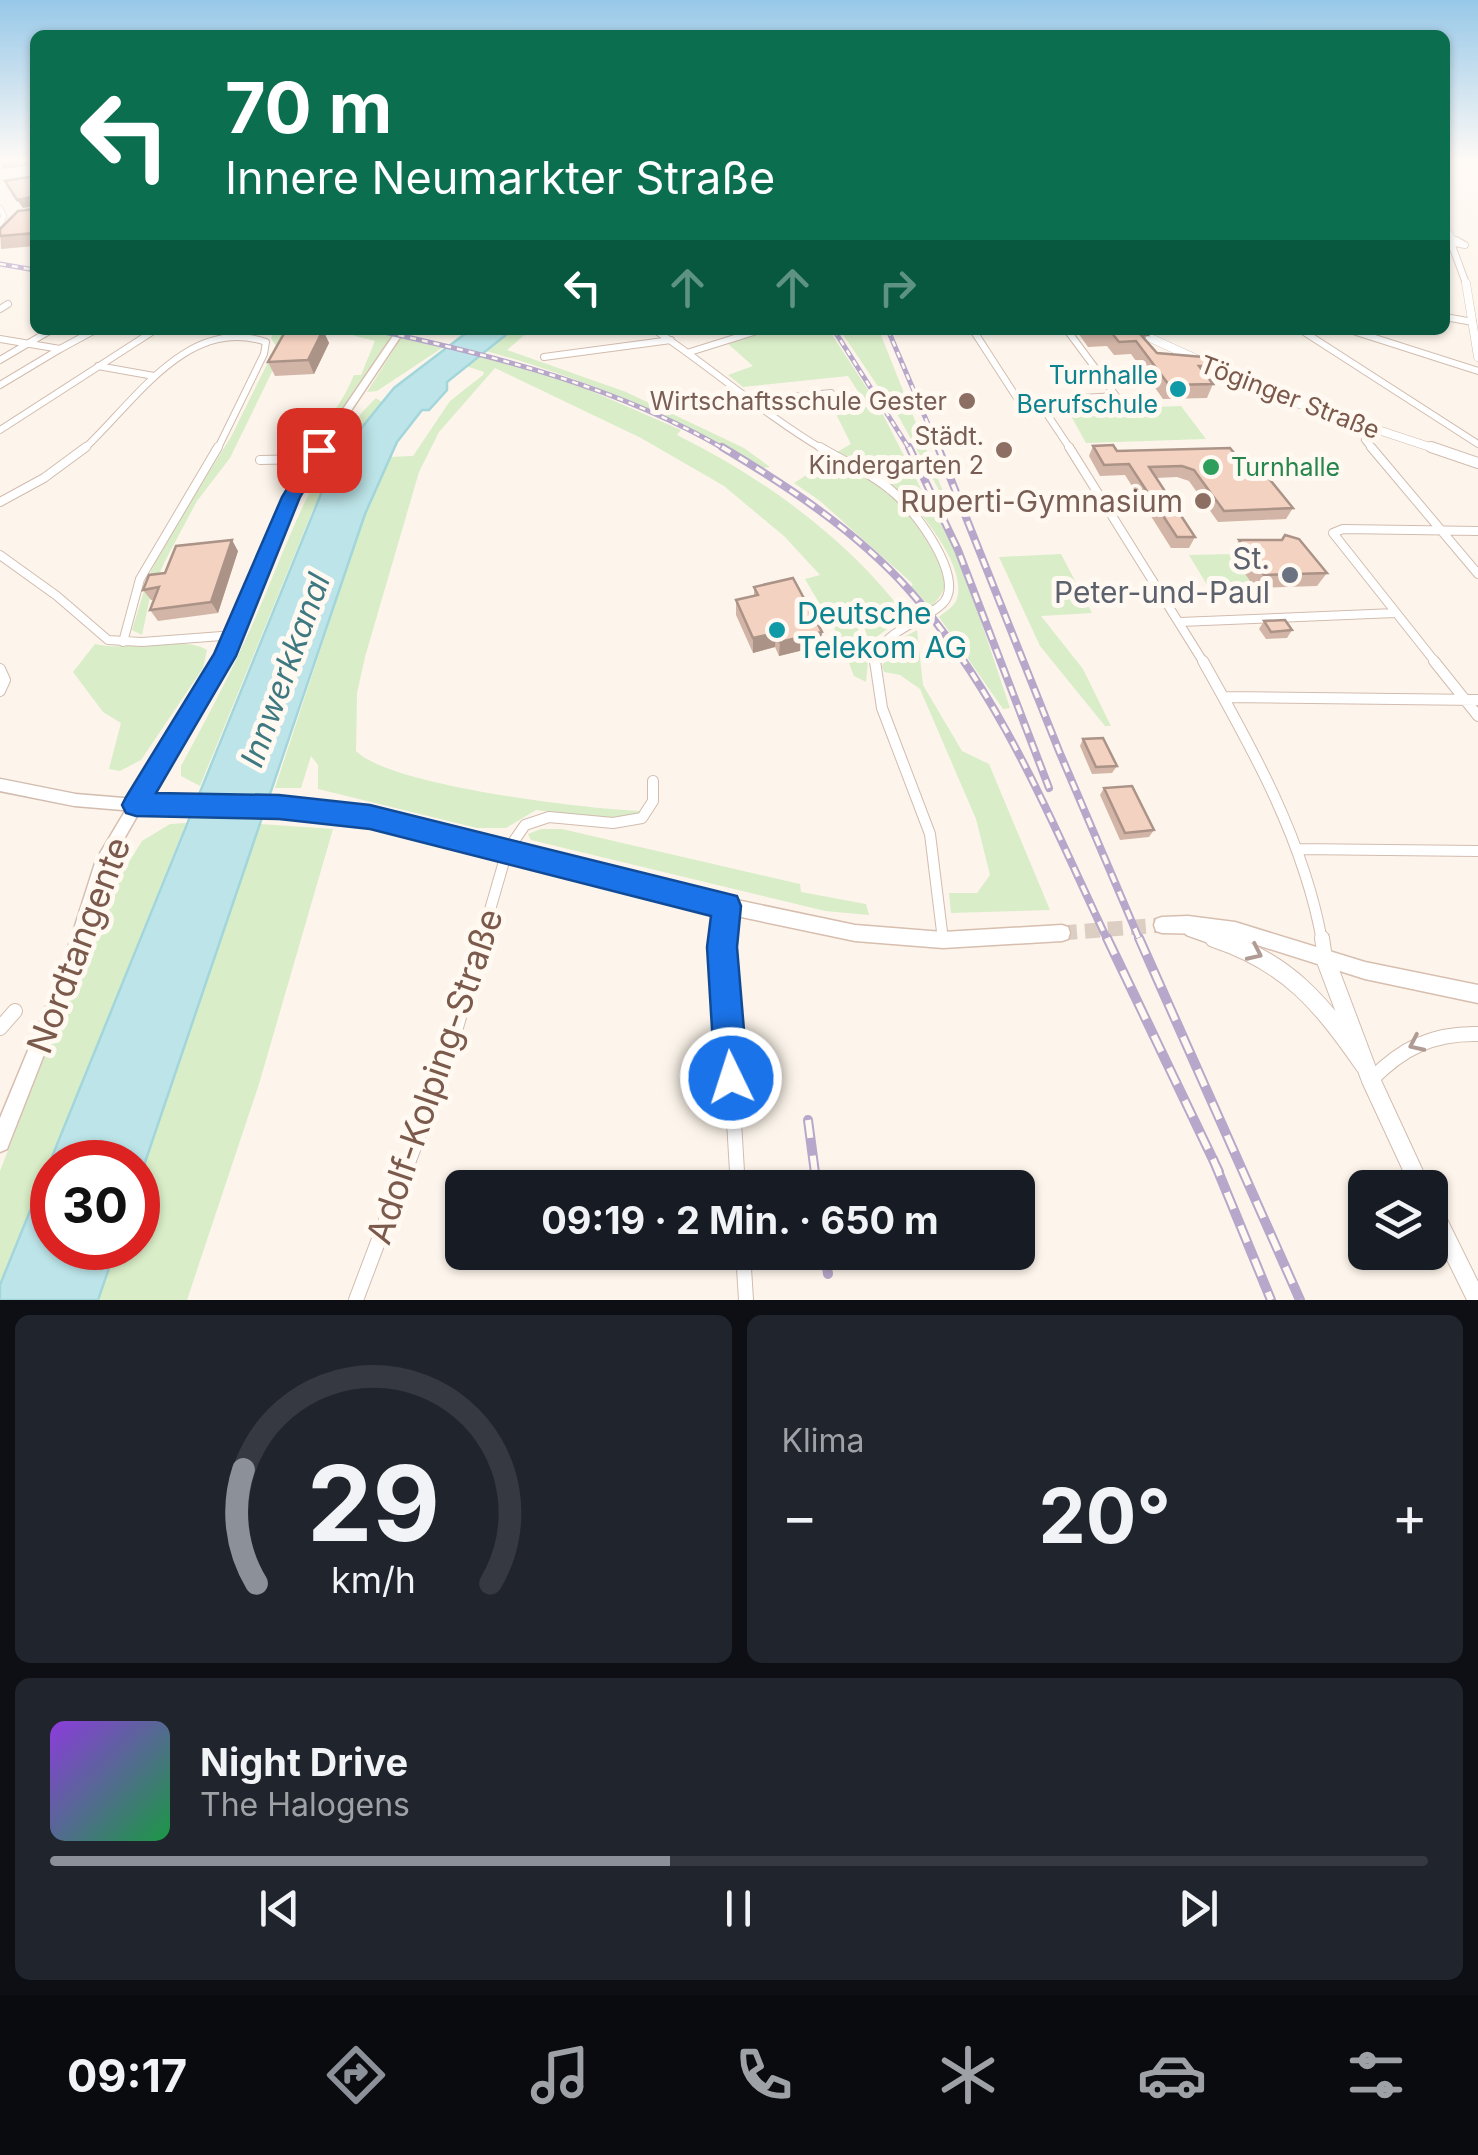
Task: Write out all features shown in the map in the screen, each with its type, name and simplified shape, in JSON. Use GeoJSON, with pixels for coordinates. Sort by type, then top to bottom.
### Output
{"type":"FeatureCollection","features":[{"type":"Feature","properties":{"kind":"main road","name":"Nordtangente"},"geometry":{"type":"LineString","coordinates":[[0,1142],[68,973],[93,886],[234,635],[280,522],[313,459],[398,335]]}},
{"type":"Feature","properties":{"kind":"main road"},"geometry":{"type":"LineString","coordinates":[[136,805],[279,807],[370,817],[726,906],[854,932],[943,940],[1062,933]]}},
{"type":"Feature","properties":{"kind":"main road"},"geometry":{"type":"LineString","coordinates":[[1162,925],[1235,927],[1378,974],[1478,994]]}},
{"type":"Feature","properties":{"kind":"street"},"geometry":{"type":"LineString","coordinates":[[1450,234],[1474,295],[1478,357]]}},
{"type":"Feature","properties":{"kind":"street"},"geometry":{"type":"LineString","coordinates":[[1457,244],[1478,244]]}},
{"type":"Feature","properties":{"kind":"street"},"geometry":{"type":"LineString","coordinates":[[0,309],[8,304]]}},
{"type":"Feature","properties":{"kind":"street"},"geometry":{"type":"LineString","coordinates":[[1450,317],[1473,322]]}},
{"type":"Feature","properties":{"kind":"street"},"geometry":{"type":"LineString","coordinates":[[0,360],[43,335]]}},
{"type":"Feature","properties":{"kind":"street"},"geometry":{"type":"LineString","coordinates":[[0,385],[86,335]]}},
{"type":"Feature","properties":{"kind":"street"},"geometry":{"type":"LineString","coordinates":[[0,430],[147,335]]}},
{"type":"Feature","properties":{"kind":"street"},"geometry":{"type":"LineString","coordinates":[[212,339],[214,335]]}},
{"type":"Feature","properties":{"kind":"street"},"geometry":{"type":"LineString","coordinates":[[663,335],[779,424],[886,485],[908,506],[934,544],[951,580],[948,598],[935,611],[893,634],[876,654],[875,682],[930,834],[937,916],[943,940]]}},
{"type":"Feature","properties":{"kind":"street"},"geometry":{"type":"LineString","coordinates":[[690,352],[744,335]]}},
{"type":"Feature","properties":{"kind":"street"},"geometry":{"type":"LineString","coordinates":[[976,335],[1017,398],[1043,408],[1224,697],[1297,849],[1316,906],[1326,958],[1368,1073],[1413,1170]]}},
{"type":"Feature","properties":{"kind":"street"},"geometry":{"type":"LineString","coordinates":[[1043,408],[1047,401],[1116,396],[1071,335]]}},
{"type":"Feature","properties":{"kind":"street","name":"Töginger Straße"},"geometry":{"type":"LineString","coordinates":[[1144,335],[1276,396],[1451,455],[1478,468]]}},
{"type":"Feature","properties":{"kind":"street"},"geometry":{"type":"LineString","coordinates":[[1309,335],[1478,444]]}},
{"type":"Feature","properties":{"kind":"street"},"geometry":{"type":"LineString","coordinates":[[1366,335],[1478,371]]}},
{"type":"Feature","properties":{"kind":"street"},"geometry":{"type":"LineString","coordinates":[[0,502],[74,456],[154,376],[212,339],[244,336],[263,340],[264,354],[227,434],[140,579],[123,642]]}},
{"type":"Feature","properties":{"kind":"street"},"geometry":{"type":"LineString","coordinates":[[0,339],[60,349]]}},
{"type":"Feature","properties":{"kind":"street"},"geometry":{"type":"LineString","coordinates":[[544,358],[559,352],[671,340]]}},
{"type":"Feature","properties":{"kind":"street"},"geometry":{"type":"LineString","coordinates":[[98,366],[154,376]]}},
{"type":"Feature","properties":{"kind":"street"},"geometry":{"type":"LineString","coordinates":[[750,401],[831,392]]}},
{"type":"Feature","properties":{"kind":"street"},"geometry":{"type":"LineString","coordinates":[[1365,440],[1478,574]]}},
{"type":"Feature","properties":{"kind":"street"},"geometry":{"type":"LineString","coordinates":[[260,460],[313,459]]}},
{"type":"Feature","properties":{"kind":"street"},"geometry":{"type":"LineString","coordinates":[[1478,531],[1334,532],[1335,539],[1478,716]]}},
{"type":"Feature","properties":{"kind":"street"},"geometry":{"type":"LineString","coordinates":[[0,555],[58,596],[103,637],[123,642],[234,635]]}},
{"type":"Feature","properties":{"kind":"street"},"geometry":{"type":"LineString","coordinates":[[1180,622],[1394,613]]}},
{"type":"Feature","properties":{"kind":"street"},"geometry":{"type":"LineString","coordinates":[[0,669],[5,676],[0,692]]}},
{"type":"Feature","properties":{"kind":"street"},"geometry":{"type":"LineString","coordinates":[[1224,697],[1478,700]]}},
{"type":"Feature","properties":{"kind":"street"},"geometry":{"type":"LineString","coordinates":[[507,852],[530,822],[550,818],[609,826],[642,818],[653,801],[653,780]]}},
{"type":"Feature","properties":{"kind":"street"},"geometry":{"type":"LineString","coordinates":[[0,785],[75,800],[136,805]]}},
{"type":"Feature","properties":{"kind":"street"},"geometry":{"type":"LineString","coordinates":[[1297,849],[1478,852]]}},
{"type":"Feature","properties":{"kind":"street","name":"Adolf-Kolping-Straße"},"geometry":{"type":"LineString","coordinates":[[356,1300],[445,1065],[507,852]]}},
{"type":"Feature","properties":{"kind":"street"},"geometry":{"type":"LineString","coordinates":[[726,906],[722,947],[737,1170]]}},
{"type":"Feature","properties":{"kind":"street"},"geometry":{"type":"LineString","coordinates":[[1162,925],[1246,948],[1283,966],[1324,1007],[1368,1073]]}},
{"type":"Feature","properties":{"kind":"street"},"geometry":{"type":"LineString","coordinates":[[0,1028],[15,1010]]}},
{"type":"Feature","properties":{"kind":"street"},"geometry":{"type":"LineString","coordinates":[[1368,1073],[1422,1040],[1475,1034]]}},
{"type":"Feature","properties":{"kind":"street"},"geometry":{"type":"LineString","coordinates":[[1448,1241],[1478,1300]]}},
{"type":"Feature","properties":{"kind":"street"},"geometry":{"type":"LineString","coordinates":[[744,1270],[746,1300]]}},
{"type":"Feature","properties":{"kind":"green space"},"geometry":{"type":"Polygon","coordinates":[[[308,335],[288,339],[230,458],[197,501],[151,592],[142,635],[132,630],[148,578],[167,538],[231,437],[276,346],[271,338],[308,335]]]}},
{"type":"Feature","properties":{"kind":"green space"},"geometry":{"type":"Polygon","coordinates":[[[352,335],[393,335],[346,407],[316,436],[277,454],[280,446],[283,449],[318,429],[334,411],[354,375],[361,375],[375,341],[352,335]]]}},
{"type":"Feature","properties":{"kind":"green space"},"geometry":{"type":"Polygon","coordinates":[[[506,335],[524,335],[507,350],[626,392],[744,448],[770,467],[763,468],[628,401],[558,373],[486,351],[506,335]]]}},
{"type":"Feature","properties":{"kind":"green space"},"geometry":{"type":"Polygon","coordinates":[[[757,335],[832,335],[879,407],[934,514],[940,515],[1010,708],[1003,709],[939,617],[955,603],[958,588],[956,573],[940,540],[897,489],[837,452],[851,444],[834,410],[868,407],[848,376],[743,387],[728,375],[753,366],[727,343],[757,335]]]}},
{"type":"Feature","properties":{"kind":"green space"},"geometry":{"type":"Polygon","coordinates":[[[843,335],[881,335],[952,514],[900,419],[843,335]]]}},
{"type":"Feature","properties":{"kind":"green space"},"geometry":{"type":"Polygon","coordinates":[[[401,338],[445,346],[377,391],[367,392],[401,338]]]}},
{"type":"Feature","properties":{"kind":"green space"},"geometry":{"type":"Polygon","coordinates":[[[481,354],[573,383],[681,430],[677,435],[772,491],[831,536],[906,616],[869,642],[862,620],[857,618],[859,639],[869,652],[866,682],[854,676],[838,635],[805,579],[820,575],[785,537],[724,486],[641,438],[495,368],[439,432],[419,472],[365,657],[357,693],[356,751],[376,764],[447,785],[578,806],[641,811],[618,821],[605,821],[536,810],[506,828],[477,828],[318,789],[318,765],[311,756],[301,788],[275,788],[365,514],[389,457],[413,456],[450,401],[483,375],[484,372],[466,366],[481,354]]]}},
{"type":"Feature","properties":{"kind":"green space"},"geometry":{"type":"Polygon","coordinates":[[[376,398],[382,402],[342,453],[312,512],[200,786],[181,776],[181,766],[237,658],[304,503],[336,447],[376,398]]]}},
{"type":"Feature","properties":{"kind":"green space"},"geometry":{"type":"Polygon","coordinates":[[[1181,406],[1206,439],[1086,443],[1071,416],[1106,415],[1103,409],[1181,406]]]}},
{"type":"Feature","properties":{"kind":"green space"},"geometry":{"type":"Polygon","coordinates":[[[832,459],[887,491],[923,535],[944,575],[944,588],[933,605],[930,607],[911,587],[913,584],[820,501],[794,483],[832,459]]]}},
{"type":"Feature","properties":{"kind":"green space"},"geometry":{"type":"Polygon","coordinates":[[[1061,554],[1092,613],[1041,616],[1083,669],[1111,726],[1105,726],[1040,646],[999,557],[1061,554]]]}},
{"type":"Feature","properties":{"kind":"green space"},"geometry":{"type":"Polygon","coordinates":[[[1231,554],[1255,588],[1210,590],[1189,555],[1231,554]]]}},
{"type":"Feature","properties":{"kind":"green space"},"geometry":{"type":"Polygon","coordinates":[[[917,630],[923,685],[962,751],[989,764],[1050,910],[951,913],[949,893],[977,893],[990,875],[976,819],[920,689],[900,675],[884,672],[882,666],[895,642],[917,630]]]}},
{"type":"Feature","properties":{"kind":"green space"},"geometry":{"type":"Polygon","coordinates":[[[95,644],[184,644],[207,650],[203,668],[141,760],[120,771],[109,769],[121,723],[103,712],[73,672],[95,644]]]}},
{"type":"Feature","properties":{"kind":"green space"},"geometry":{"type":"Polygon","coordinates":[[[186,823],[58,1140],[30,1140],[30,1210],[0,1285],[0,1171],[80,966],[121,875],[142,841],[170,824],[186,823]]]}},
{"type":"Feature","properties":{"kind":"green space"},"geometry":{"type":"Polygon","coordinates":[[[260,824],[333,829],[259,1084],[187,1300],[98,1300],[108,1270],[160,1270],[160,1140],[153,1140],[260,824]]]}},
{"type":"Feature","properties":{"kind":"green space"},"geometry":{"type":"Polygon","coordinates":[[[541,829],[562,829],[800,884],[801,892],[866,904],[869,915],[825,911],[531,840],[528,834],[541,829]]]}},
{"type":"Feature","properties":{"kind":"water","name":"Innwerkkanal"},"geometry":{"type":"Polygon","coordinates":[[[463,335],[506,335],[447,382],[447,390],[429,410],[422,410],[397,442],[365,514],[153,1140],[59,1140],[323,489],[342,452],[394,388],[463,335]]]}},
{"type":"Feature","properties":{"kind":"water"},"geometry":{"type":"Polygon","coordinates":[[[30,1211],[30,1270],[108,1270],[98,1300],[0,1300],[0,1285],[30,1211]]]}},
{"type":"Feature","properties":{"kind":"building"},"geometry":{"type":"Polygon","coordinates":[[[9,220],[30,220],[30,233],[0,236],[0,229],[9,220]]]}},
{"type":"Feature","properties":{"kind":"building"},"geometry":{"type":"Polygon","coordinates":[[[283,335],[320,335],[308,360],[268,362],[283,335]]]}},
{"type":"Feature","properties":{"kind":"building"},"geometry":{"type":"Polygon","coordinates":[[[1113,335],[1141,335],[1157,353],[1203,357],[1211,366],[1199,366],[1213,384],[1169,385],[1136,341],[1119,342],[1113,335]]]}},
{"type":"Feature","properties":{"kind":"building"},"geometry":{"type":"Polygon","coordinates":[[[1113,445],[1117,451],[1230,448],[1248,470],[1262,470],[1293,508],[1224,511],[1194,470],[1182,466],[1149,467],[1195,537],[1177,537],[1129,464],[1104,465],[1093,446],[1113,445]]]}},
{"type":"Feature","properties":{"kind":"building"},"geometry":{"type":"Polygon","coordinates":[[[1285,535],[1299,539],[1327,573],[1264,575],[1239,540],[1282,540],[1285,535]]]}},
{"type":"Feature","properties":{"kind":"building"},"geometry":{"type":"Polygon","coordinates":[[[232,540],[211,602],[150,610],[159,587],[143,590],[149,575],[165,573],[176,546],[232,540]]]}},
{"type":"Feature","properties":{"kind":"building","name":"Deutsche Telekom AG"},"geometry":{"type":"Polygon","coordinates":[[[793,578],[822,632],[780,642],[776,633],[753,638],[736,600],[758,595],[754,587],[793,578]]]}},
{"type":"Feature","properties":{"kind":"building"},"geometry":{"type":"Polygon","coordinates":[[[1285,620],[1292,630],[1271,632],[1264,621],[1285,620]]]}},
{"type":"Feature","properties":{"kind":"building"},"geometry":{"type":"Polygon","coordinates":[[[1103,738],[1117,766],[1096,767],[1083,739],[1103,738]]]}},
{"type":"Feature","properties":{"kind":"building"},"geometry":{"type":"Polygon","coordinates":[[[1132,786],[1154,830],[1125,833],[1104,788],[1132,786]]]}},
{"type":"Feature","properties":{"kind":"tunnel"},"geometry":{"type":"LineString","coordinates":[[1062,933],[1162,925]]}},
{"type":"Feature","properties":{"kind":"railway"},"geometry":{"type":"LineString","coordinates":[[0,264],[30,269]]}},
{"type":"Feature","properties":{"kind":"railway"},"geometry":{"type":"LineString","coordinates":[[397,335],[466,351],[599,391],[643,408],[726,450]]}},
{"type":"Feature","properties":{"kind":"railway"},"geometry":{"type":"LineString","coordinates":[[837,335],[910,450]]}},
{"type":"Feature","properties":{"kind":"railway"},"geometry":{"type":"LineString","coordinates":[[890,335],[939,450]]}},
{"type":"Feature","properties":{"kind":"railway"},"geometry":{"type":"LineString","coordinates":[[722,447],[797,494],[867,548],[941,629],[1021,758],[1108,941]]}},
{"type":"Feature","properties":{"kind":"railway"},"geometry":{"type":"LineString","coordinates":[[909,447],[958,550],[1049,788]]}},
{"type":"Feature","properties":{"kind":"railway"},"geometry":{"type":"LineString","coordinates":[[938,447],[1059,751],[1140,941]]}},
{"type":"Feature","properties":{"kind":"railway"},"geometry":{"type":"LineString","coordinates":[[1107,938],[1214,1162]]}},
{"type":"Feature","properties":{"kind":"railway"},"geometry":{"type":"LineString","coordinates":[[1139,938],[1300,1300]]}},
{"type":"Feature","properties":{"kind":"railway"},"geometry":{"type":"LineString","coordinates":[[808,1120],[815,1170]]}},
{"type":"Feature","properties":{"kind":"railway"},"geometry":{"type":"LineString","coordinates":[[1214,1162],[1219,1172]]}},
{"type":"Feature","properties":{"kind":"railway"},"geometry":{"type":"LineString","coordinates":[[1214,1162],[1271,1300]]}},
{"type":"Feature","properties":{"kind":"railway"},"geometry":{"type":"LineString","coordinates":[[827,1270],[828,1274]]}},
{"type":"Feature","properties":{"kind":"place","name":"Turnhalle Berufschule"},"geometry":{"type":"Point","coordinates":[1178,389]}},
{"type":"Feature","properties":{"kind":"place","name":"Wirtschaftsschule Gester"},"geometry":{"type":"Point","coordinates":[967,401]}},
{"type":"Feature","properties":{"kind":"place","name":"Städt. Kindergarten 2"},"geometry":{"type":"Point","coordinates":[1004,450]}},
{"type":"Feature","properties":{"kind":"place","name":"Turnhalle"},"geometry":{"type":"Point","coordinates":[1211,467]}},
{"type":"Feature","properties":{"kind":"place","name":"Ruperti-Gymnasium"},"geometry":{"type":"Point","coordinates":[1203,501]}},
{"type":"Feature","properties":{"kind":"place","name":"St. Peter-und-Paul"},"geometry":{"type":"Point","coordinates":[1290,575]}},
{"type":"Feature","properties":{"kind":"place","name":"Deutsche Telekom AG"},"geometry":{"type":"Point","coordinates":[777,630]}},
{"type":"Feature","properties":{"kind":"route"},"geometry":{"type":"LineString","coordinates":[[319,450],[291,497],[224,656],[136,805],[279,807],[370,817],[726,906],[722,947],[731,1078]]}}]}
